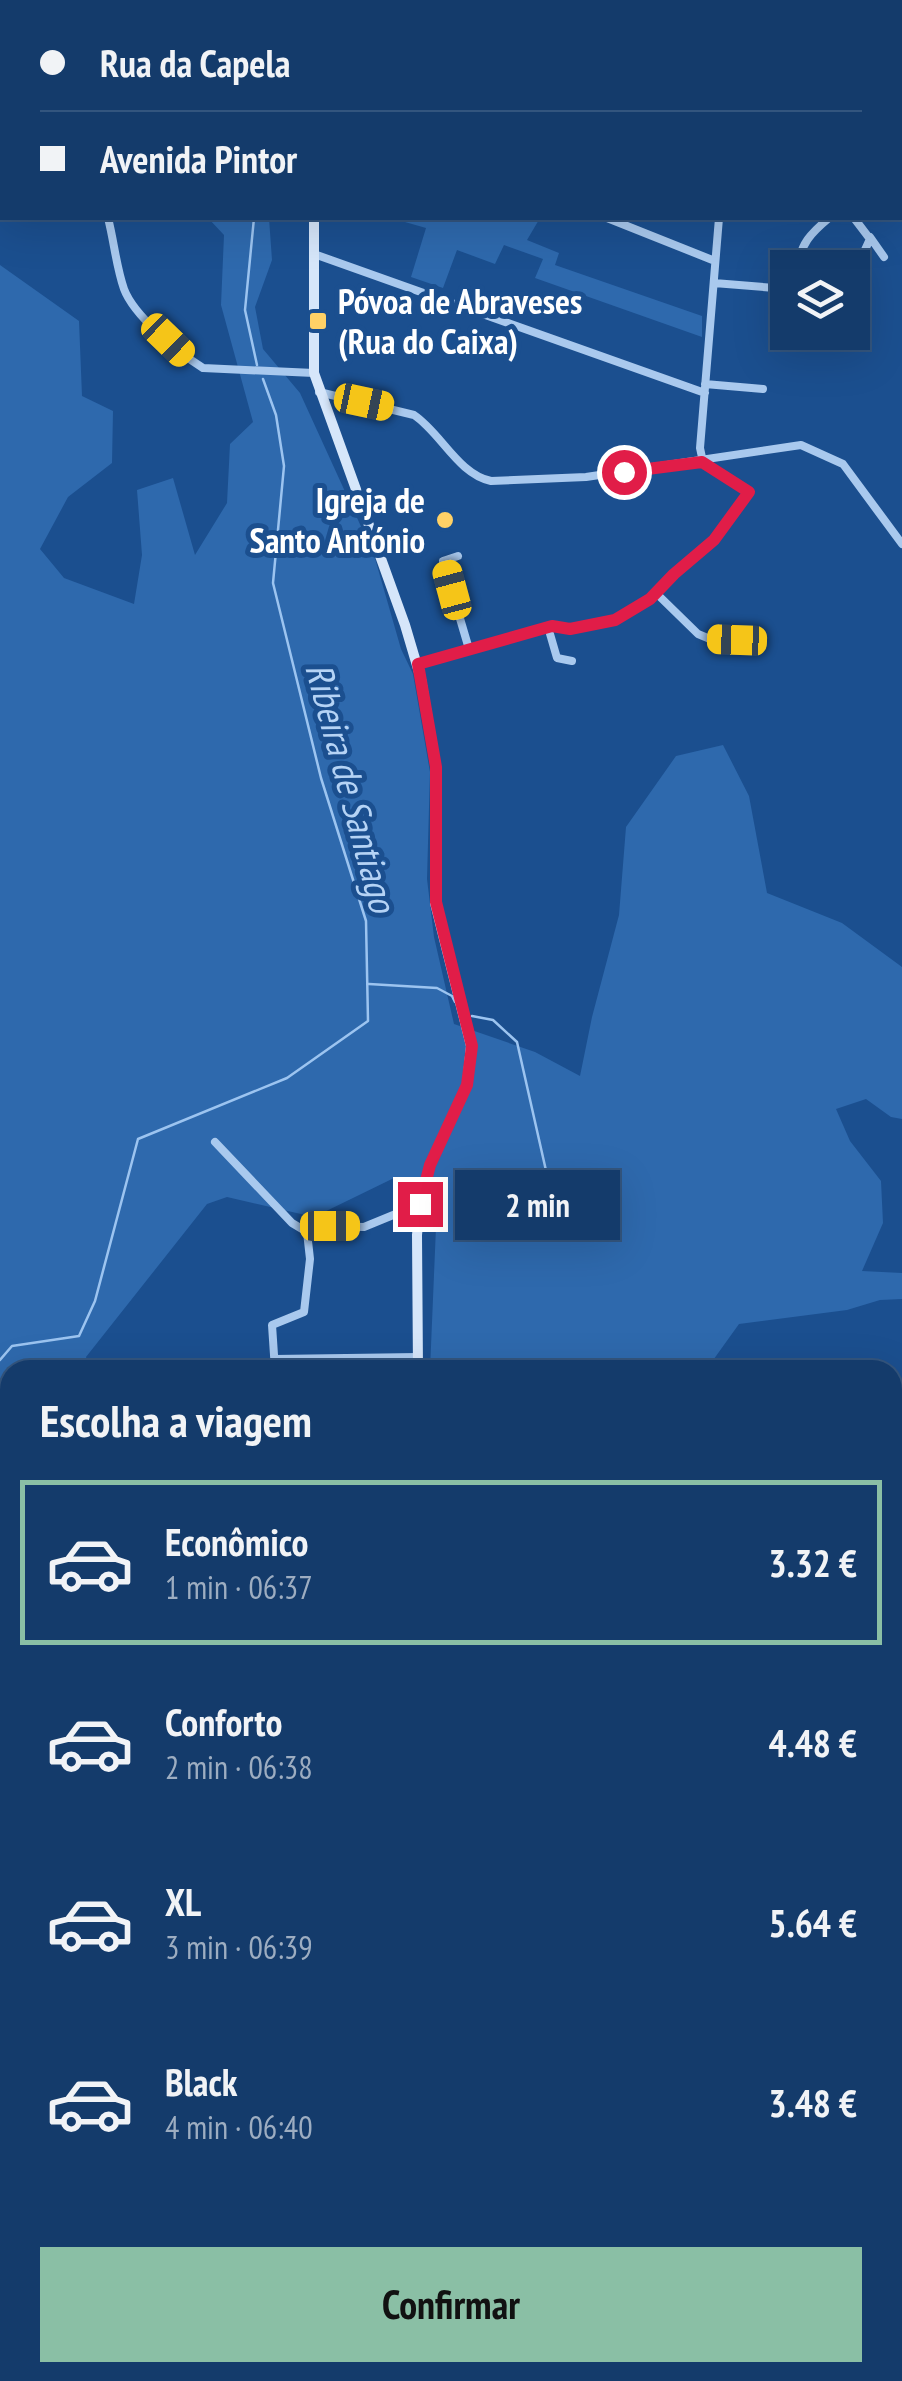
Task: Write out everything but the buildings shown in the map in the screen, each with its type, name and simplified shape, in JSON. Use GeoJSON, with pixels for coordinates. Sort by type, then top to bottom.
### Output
{"type":"FeatureCollection","features":[{"type":"Feature","properties":{"kind":"street"},"geometry":{"type":"LineString","coordinates":[[108,220],[124,289],[132,304],[188,359],[203,368],[314,373]]}},
{"type":"Feature","properties":{"kind":"street"},"geometry":{"type":"LineString","coordinates":[[314,220],[314,373],[418,664],[436,767],[436,902],[472,1046],[467,1085],[430,1165],[420,1204],[418,1360]]}},
{"type":"Feature","properties":{"kind":"street"},"geometry":{"type":"LineString","coordinates":[[612,220],[715,261]]}},
{"type":"Feature","properties":{"kind":"street"},"geometry":{"type":"LineString","coordinates":[[418,664],[548,627],[570,629],[615,620],[656,593],[714,540],[749,492],[702,462],[700,448],[719,220]]}},
{"type":"Feature","properties":{"kind":"street"},"geometry":{"type":"LineString","coordinates":[[799,250],[826,220]]}},
{"type":"Feature","properties":{"kind":"street"},"geometry":{"type":"LineString","coordinates":[[856,220],[884,257]]}},
{"type":"Feature","properties":{"kind":"street"},"geometry":{"type":"LineString","coordinates":[[862,250],[868,235]]}},
{"type":"Feature","properties":{"kind":"street"},"geometry":{"type":"LineString","coordinates":[[314,254],[705,388],[762,389]]}},
{"type":"Feature","properties":{"kind":"street"},"geometry":{"type":"LineString","coordinates":[[714,282],[770,287]]}},
{"type":"Feature","properties":{"kind":"street"},"geometry":{"type":"LineString","coordinates":[[319,392],[414,415],[469,472],[490,481],[586,477],[801,445],[843,464],[902,544]]}},
{"type":"Feature","properties":{"kind":"street"},"geometry":{"type":"LineString","coordinates":[[458,556],[444,560],[469,649]]}},
{"type":"Feature","properties":{"kind":"street"},"geometry":{"type":"LineString","coordinates":[[656,593],[698,634],[710,639],[764,640]]}},
{"type":"Feature","properties":{"kind":"street"},"geometry":{"type":"LineString","coordinates":[[548,627],[557,658],[572,661]]}},
{"type":"Feature","properties":{"kind":"street"},"geometry":{"type":"LineString","coordinates":[[216,1142],[292,1223],[307,1232],[330,1226],[364,1227],[420,1204]]}},
{"type":"Feature","properties":{"kind":"street"},"geometry":{"type":"LineString","coordinates":[[303,1360],[274,1359],[272,1325],[304,1312],[310,1259],[307,1232]]}},
{"type":"Feature","properties":{"kind":"shaded area"},"geometry":{"type":"Polygon","coordinates":[[[210,220],[269,220],[272,260],[255,307],[263,349],[300,393],[374,555],[401,649],[413,674],[430,772],[427,879],[434,937],[454,1024],[535,1052],[580,1076],[619,915],[626,827],[676,756],[723,745],[749,796],[767,893],[842,923],[902,967],[902,1119],[891,1117],[866,1099],[836,1109],[850,1141],[881,1181],[883,1223],[862,1271],[902,1273],[902,1299],[739,1324],[713,1360],[430,1360],[436,1227],[394,1178],[314,1217],[227,1197],[207,1204],[87,1360],[0,1360],[0,265],[79,321],[82,396],[113,411],[112,463],[68,497],[40,549],[64,578],[134,604],[142,555],[137,490],[173,478],[195,555],[227,503],[230,444],[253,422],[221,305],[224,235],[210,220]]]}},
{"type":"Feature","properties":{"kind":"shaded area"},"geometry":{"type":"Polygon","coordinates":[[[398,220],[539,220],[527,240],[559,253],[555,265],[702,316],[702,337],[535,278],[543,259],[504,245],[495,264],[457,250],[443,288],[411,277],[426,228],[398,220]]]}},
{"type":"Feature","properties":{"kind":"waterway","name":"Ribeira de Santiago"},"geometry":{"type":"LineString","coordinates":[[254,220],[245,310],[257,365]]}},
{"type":"Feature","properties":{"kind":"waterway","name":"Ribeira de Santiago"},"geometry":{"type":"LineString","coordinates":[[0,1360],[12,1346],[79,1336],[95,1301],[138,1139],[287,1078],[368,1021],[366,921],[321,778],[273,583],[284,466],[276,415],[263,379]]}},
{"type":"Feature","properties":{"kind":"waterway"},"geometry":{"type":"LineString","coordinates":[[369,984],[437,988],[455,1002]]}},
{"type":"Feature","properties":{"kind":"waterway"},"geometry":{"type":"LineString","coordinates":[[472,1016],[493,1020],[517,1042],[547,1175]]}},
{"type":"Feature","properties":{"kind":"place","name":"Póvoa de Abraveses (Rua do Caixa)"},"geometry":{"type":"Point","coordinates":[318,321]}},
{"type":"Feature","properties":{"kind":"place","name":"Igreja de Santo António"},"geometry":{"type":"Point","coordinates":[445,520]}},
{"type":"Feature","properties":{"kind":"route"},"geometry":{"type":"LineString","coordinates":[[420,1204],[430,1165],[467,1085],[472,1046],[436,902],[436,767],[418,664],[552,626],[570,629],[615,620],[650,599],[714,540],[749,492],[702,462],[624,472]]}}]}
